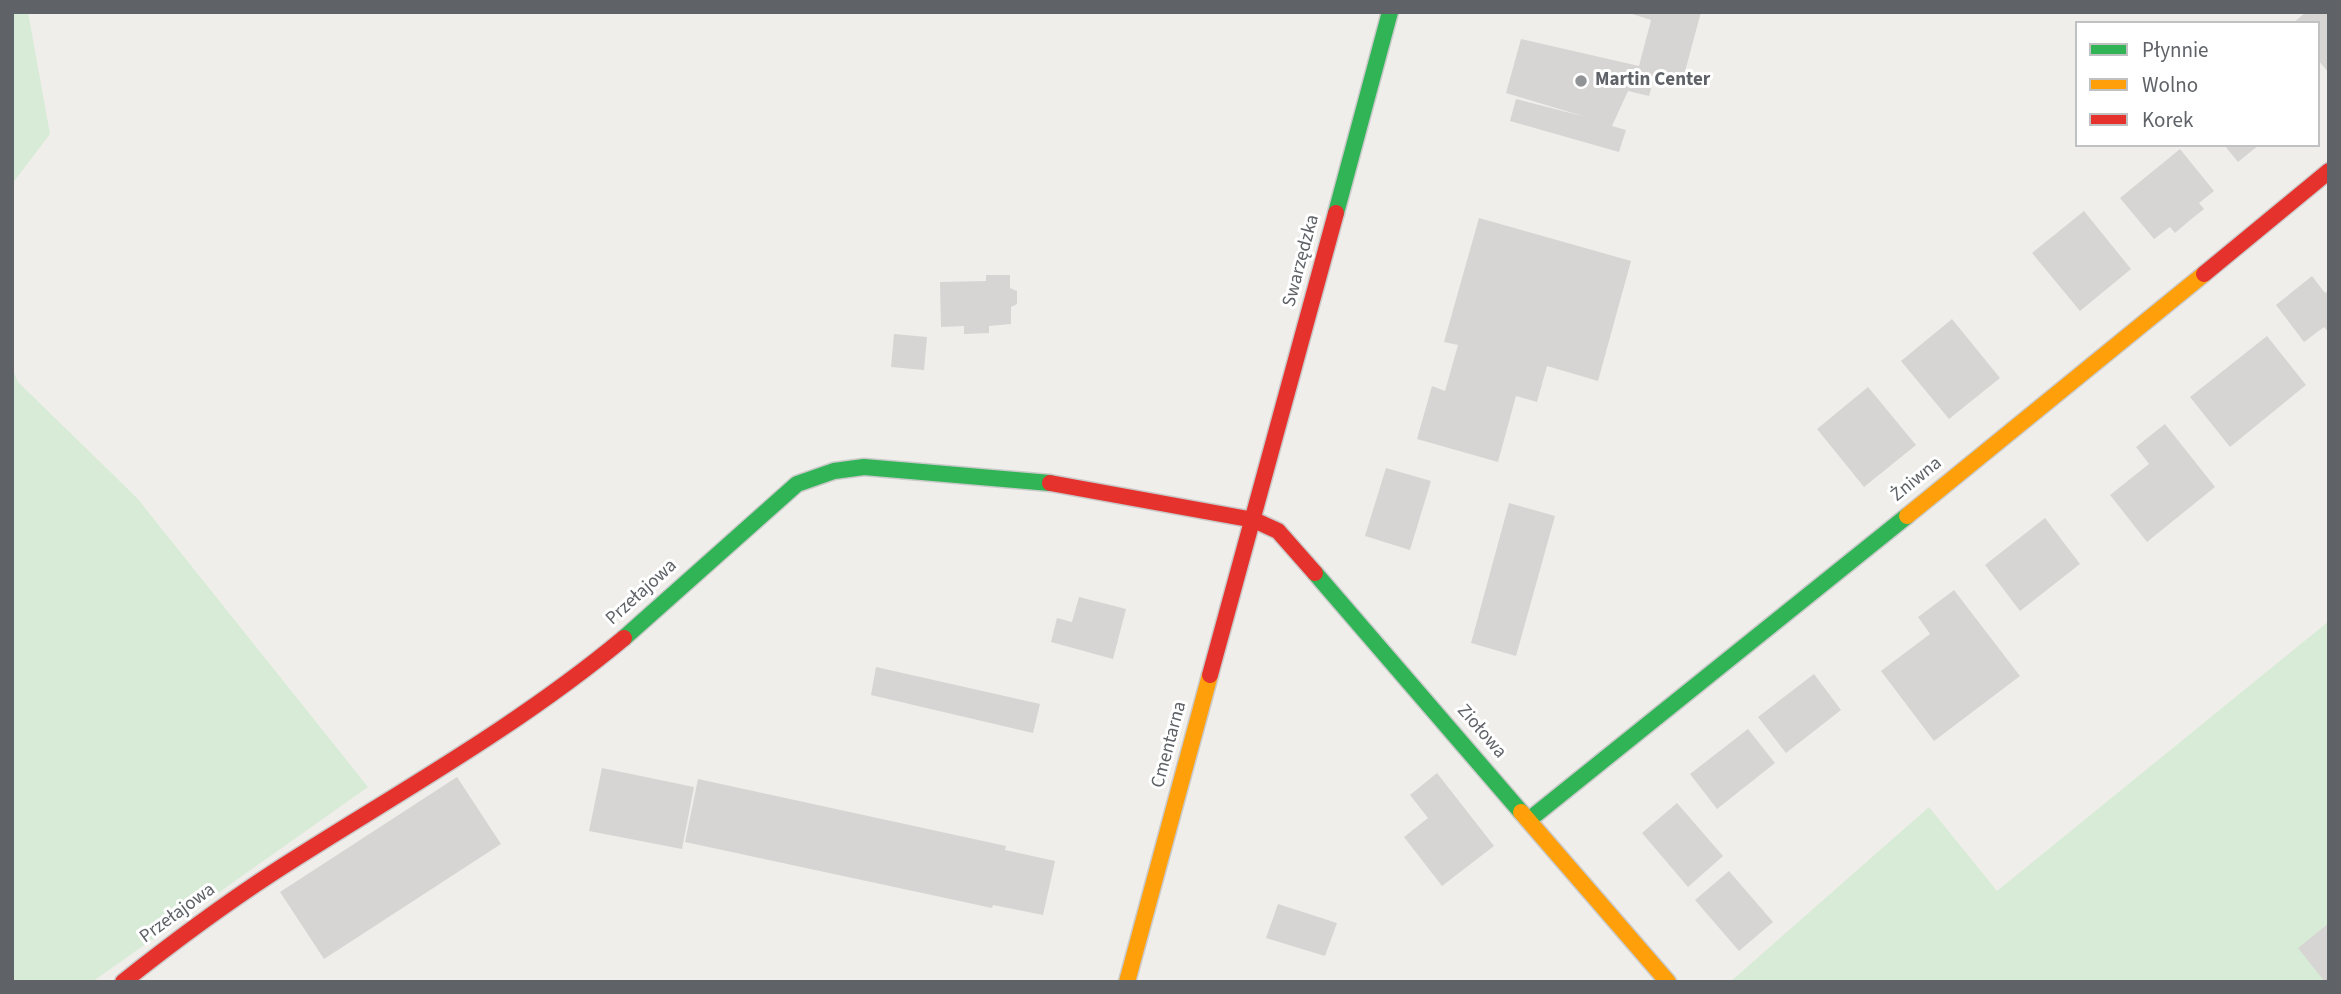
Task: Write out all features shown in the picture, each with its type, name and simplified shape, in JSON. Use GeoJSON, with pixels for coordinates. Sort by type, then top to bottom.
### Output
{"type":"FeatureCollection","features":[{"type":"Feature","properties":{"kind":"street","name":"Swarzędzka"},"geometry":{"type":"LineString","coordinates":[[1254,520],[1390,12]]}},
{"type":"Feature","properties":{"kind":"street","name":"Żniwna"},"geometry":{"type":"LineString","coordinates":[[1530,819],[2083,374],[2329,171]]}},
{"type":"Feature","properties":{"kind":"street","name":"Przełajowa"},"geometry":{"type":"LineString","coordinates":[[123,982],[215,911],[534,707],[611,649],[797,484],[834,471],[864,467],[1068,485],[1254,520]]}},
{"type":"Feature","properties":{"kind":"street","name":"Ziołowa"},"geometry":{"type":"LineString","coordinates":[[1254,520],[1278,531],[1530,819],[1668,982]]}},
{"type":"Feature","properties":{"kind":"street","name":"Cmentarna"},"geometry":{"type":"LineString","coordinates":[[1127,982],[1254,520]]}},
{"type":"Feature","properties":{"kind":"green space"},"geometry":{"type":"Polygon","coordinates":[[[12,12],[28,12],[50,134],[12,184],[12,12]]]}},
{"type":"Feature","properties":{"kind":"green space"},"geometry":{"type":"Polygon","coordinates":[[[12,368],[18,382],[137,498],[368,787],[92,982],[12,982],[12,368]]]}},
{"type":"Feature","properties":{"kind":"green space"},"geometry":{"type":"Polygon","coordinates":[[[2329,621],[2329,982],[1730,982],[1929,807],[1997,891],[2329,621]]]}},
{"type":"Feature","properties":{"kind":"building"},"geometry":{"type":"Polygon","coordinates":[[[1626,12],[1701,12],[1683,79],[1656,71],[1649,96],[1628,91],[1612,126],[1626,130],[1619,152],[1510,121],[1516,99],[1586,117],[1506,93],[1521,39],[1639,66],[1651,20],[1626,12]]]}},
{"type":"Feature","properties":{"kind":"building"},"geometry":{"type":"Polygon","coordinates":[[[2306,12],[2329,12],[2329,73],[2320,62],[2320,21],[2295,21],[2306,12]]]}},
{"type":"Feature","properties":{"kind":"building"},"geometry":{"type":"Polygon","coordinates":[[[2226,147],[2257,147],[2238,162],[2226,147]]]}},
{"type":"Feature","properties":{"kind":"building"},"geometry":{"type":"Polygon","coordinates":[[[2180,149],[2214,191],[2199,203],[2204,209],[2175,233],[2170,227],[2154,239],[2120,198],[2180,149]]]}},
{"type":"Feature","properties":{"kind":"building"},"geometry":{"type":"Polygon","coordinates":[[[2084,211],[2131,269],[2080,311],[2032,253],[2084,211]]]}},
{"type":"Feature","properties":{"kind":"building"},"geometry":{"type":"Polygon","coordinates":[[[1479,218],[1631,261],[1598,381],[1547,366],[1537,402],[1516,396],[1498,462],[1417,439],[1432,386],[1445,391],[1458,345],[1444,342],[1479,218]]]}},
{"type":"Feature","properties":{"kind":"building"},"geometry":{"type":"Polygon","coordinates":[[[986,275],[1010,275],[1010,288],[1017,291],[1017,304],[1011,307],[1011,324],[989,326],[989,333],[964,334],[964,326],[941,327],[940,282],[986,281],[986,275]]]}},
{"type":"Feature","properties":{"kind":"building"},"geometry":{"type":"Polygon","coordinates":[[[2312,276],[2325,293],[2329,290],[2329,333],[2324,327],[2304,342],[2276,305],[2312,276]]]}},
{"type":"Feature","properties":{"kind":"building"},"geometry":{"type":"Polygon","coordinates":[[[1952,319],[2000,378],[1949,419],[1901,361],[1952,319]]]}},
{"type":"Feature","properties":{"kind":"building"},"geometry":{"type":"Polygon","coordinates":[[[894,334],[927,337],[924,370],[891,367],[894,334]]]}},
{"type":"Feature","properties":{"kind":"building"},"geometry":{"type":"Polygon","coordinates":[[[2267,336],[2306,385],[2230,447],[2190,397],[2267,336]]]}},
{"type":"Feature","properties":{"kind":"building"},"geometry":{"type":"Polygon","coordinates":[[[1868,387],[1916,445],[1864,487],[1817,429],[1868,387]]]}},
{"type":"Feature","properties":{"kind":"building"},"geometry":{"type":"Polygon","coordinates":[[[2165,424],[2215,487],[2147,542],[2110,495],[2149,464],[2136,447],[2165,424]]]}},
{"type":"Feature","properties":{"kind":"building"},"geometry":{"type":"Polygon","coordinates":[[[1386,468],[1431,481],[1410,550],[1365,536],[1386,468]]]}},
{"type":"Feature","properties":{"kind":"building"},"geometry":{"type":"Polygon","coordinates":[[[1509,503],[1555,516],[1516,656],[1471,643],[1509,503]]]}},
{"type":"Feature","properties":{"kind":"building"},"geometry":{"type":"Polygon","coordinates":[[[2045,518],[2080,564],[2020,611],[1985,565],[2045,518]]]}},
{"type":"Feature","properties":{"kind":"building"},"geometry":{"type":"Polygon","coordinates":[[[1954,590],[2020,676],[1934,741],[1881,671],[1930,634],[1918,617],[1954,590]]]}},
{"type":"Feature","properties":{"kind":"building"},"geometry":{"type":"Polygon","coordinates":[[[1079,597],[1126,609],[1113,659],[1051,642],[1057,618],[1072,622],[1079,597]]]}},
{"type":"Feature","properties":{"kind":"building"},"geometry":{"type":"Polygon","coordinates":[[[876,667],[1040,704],[1033,733],[871,695],[876,667]]]}},
{"type":"Feature","properties":{"kind":"building"},"geometry":{"type":"Polygon","coordinates":[[[1814,674],[1841,710],[1786,753],[1758,717],[1814,674]]]}},
{"type":"Feature","properties":{"kind":"building"},"geometry":{"type":"Polygon","coordinates":[[[1748,729],[1775,763],[1717,809],[1690,774],[1748,729]]]}},
{"type":"Feature","properties":{"kind":"building"},"geometry":{"type":"Polygon","coordinates":[[[602,768],[694,787],[682,849],[589,831],[602,768]]]}},
{"type":"Feature","properties":{"kind":"building"},"geometry":{"type":"Polygon","coordinates":[[[1437,773],[1494,846],[1442,886],[1404,837],[1428,818],[1410,795],[1437,773]]]}},
{"type":"Feature","properties":{"kind":"building"},"geometry":{"type":"Polygon","coordinates":[[[457,777],[501,844],[324,959],[280,892],[457,777]]]}},
{"type":"Feature","properties":{"kind":"building"},"geometry":{"type":"Polygon","coordinates":[[[698,779],[1006,846],[1005,850],[1055,861],[1043,915],[993,905],[992,908],[685,842],[698,779]]]}},
{"type":"Feature","properties":{"kind":"building"},"geometry":{"type":"Polygon","coordinates":[[[1677,803],[1723,856],[1688,887],[1642,833],[1677,803]]]}},
{"type":"Feature","properties":{"kind":"building"},"geometry":{"type":"Polygon","coordinates":[[[1729,871],[1773,922],[1739,951],[1695,900],[1729,871]]]}},
{"type":"Feature","properties":{"kind":"building"},"geometry":{"type":"Polygon","coordinates":[[[1278,904],[1337,923],[1325,956],[1266,938],[1278,904]]]}},
{"type":"Feature","properties":{"kind":"building"},"geometry":{"type":"Polygon","coordinates":[[[2329,923],[2329,982],[2325,982],[2298,948],[2329,923]]]}},
{"type":"Feature","properties":{"kind":"traffic: fast"},"geometry":{"type":"LineString","coordinates":[[1336,213],[1390,12]]}},
{"type":"Feature","properties":{"kind":"traffic: fast"},"geometry":{"type":"LineString","coordinates":[[624,638],[797,484],[834,471],[864,467],[1050,483]]}},
{"type":"Feature","properties":{"kind":"traffic: fast"},"geometry":{"type":"LineString","coordinates":[[1530,819],[1907,516]]}},
{"type":"Feature","properties":{"kind":"traffic: fast"},"geometry":{"type":"LineString","coordinates":[[1315,573],[1521,812]]}},
{"type":"Feature","properties":{"kind":"traffic: slow"},"geometry":{"type":"LineString","coordinates":[[1907,516],[2204,274]]}},
{"type":"Feature","properties":{"kind":"traffic: slow"},"geometry":{"type":"LineString","coordinates":[[1127,982],[1210,675]]}},
{"type":"Feature","properties":{"kind":"traffic: slow"},"geometry":{"type":"LineString","coordinates":[[1521,812],[1668,982]]}},
{"type":"Feature","properties":{"kind":"traffic: jam"},"geometry":{"type":"LineString","coordinates":[[2204,274],[2329,171]]}},
{"type":"Feature","properties":{"kind":"traffic: jam"},"geometry":{"type":"LineString","coordinates":[[1210,675],[1336,213]]}},
{"type":"Feature","properties":{"kind":"traffic: jam"},"geometry":{"type":"LineString","coordinates":[[1050,483],[1254,520],[1278,531],[1315,573]]}},
{"type":"Feature","properties":{"kind":"traffic: jam"},"geometry":{"type":"LineString","coordinates":[[123,982],[235,898],[497,732],[583,671],[624,638]]}},
{"type":"Feature","properties":{"kind":"place","name":"Martin Center"},"geometry":{"type":"Point","coordinates":[1581,81]}}]}
